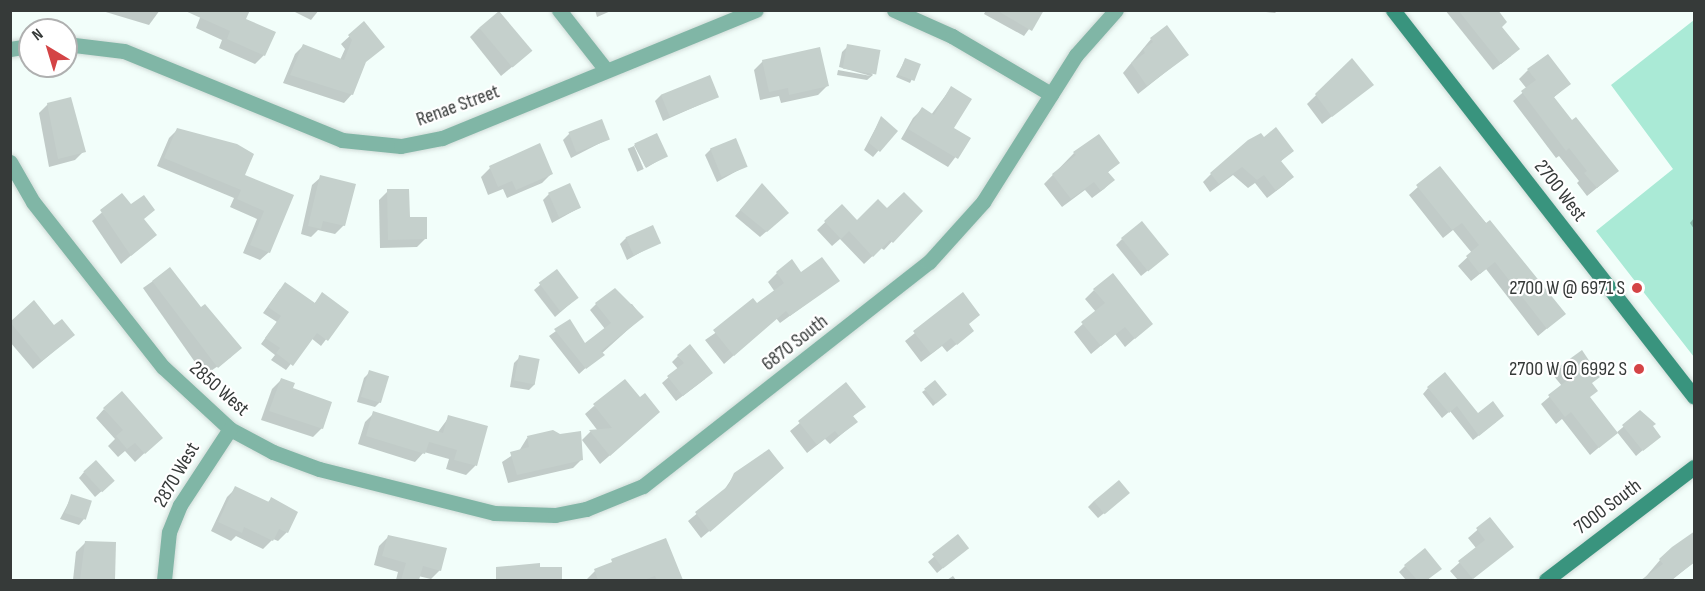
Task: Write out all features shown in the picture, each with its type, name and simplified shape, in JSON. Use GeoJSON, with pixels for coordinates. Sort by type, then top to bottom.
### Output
{"type":"FeatureCollection","features":[{"type":"Feature","properties":{"kind":"main road","name":"2700 West"},"geometry":{"type":"LineString","coordinates":[[1393,10],[1695,397]]}},
{"type":"Feature","properties":{"kind":"main road","name":"7000 South"},"geometry":{"type":"LineString","coordinates":[[1546,580],[1695,467]]}},
{"type":"Feature","properties":{"kind":"street"},"geometry":{"type":"LineString","coordinates":[[559,10],[606,70]]}},
{"type":"Feature","properties":{"kind":"street","name":"Renae Street"},"geometry":{"type":"LineString","coordinates":[[78,45],[124,51],[317,132],[368,144],[401,146],[442,138],[756,10]]}},
{"type":"Feature","properties":{"kind":"street"},"geometry":{"type":"LineString","coordinates":[[894,10],[952,36],[1051,94]]}},
{"type":"Feature","properties":{"kind":"street","name":"6870 South"},"geometry":{"type":"LineString","coordinates":[[494,513],[524,517],[586,508],[643,486],[929,262],[983,202],[1076,56],[1116,10]]}},
{"type":"Feature","properties":{"kind":"street","name":"2850 West"},"geometry":{"type":"LineString","coordinates":[[10,162],[33,202],[163,367],[230,429],[273,452],[319,469],[494,513]]}},
{"type":"Feature","properties":{"kind":"street","name":"2870 West"},"geometry":{"type":"LineString","coordinates":[[164,580],[169,532],[180,505],[230,429]]}},
{"type":"Feature","properties":{"kind":"green space"},"geometry":{"type":"Polygon","coordinates":[[[1694,20],[1694,357],[1596,231],[1673,169],[1611,85],[1694,20]]]}},
{"type":"Feature","properties":{"kind":"building"},"geometry":{"type":"Polygon","coordinates":[[[183,10],[250,10],[246,19],[276,32],[265,56],[227,39],[230,31],[183,10]]]}},
{"type":"Feature","properties":{"kind":"building"},"geometry":{"type":"Polygon","coordinates":[[[996,10],[1044,10],[1032,31],[996,10]]]}},
{"type":"Feature","properties":{"kind":"building"},"geometry":{"type":"Polygon","coordinates":[[[1458,10],[1498,10],[1507,22],[1502,27],[1520,49],[1501,64],[1458,10]]]}},
{"type":"Feature","properties":{"kind":"building"},"geometry":{"type":"Polygon","coordinates":[[[499,11],[532,51],[513,68],[479,28],[499,11]]]}},
{"type":"Feature","properties":{"kind":"building"},"geometry":{"type":"Polygon","coordinates":[[[364,21],[385,47],[366,62],[353,95],[290,75],[303,44],[344,60],[352,40],[348,35],[364,21]]]}},
{"type":"Feature","properties":{"kind":"building"},"geometry":{"type":"Polygon","coordinates":[[[1167,25],[1189,55],[1147,86],[1131,63],[1145,53],[1143,49],[1153,42],[1150,38],[1167,25]]]}},
{"type":"Feature","properties":{"kind":"building"},"geometry":{"type":"Polygon","coordinates":[[[847,44],[880,50],[876,75],[843,69],[847,44]]]}},
{"type":"Feature","properties":{"kind":"building"},"geometry":{"type":"Polygon","coordinates":[[[820,47],[829,86],[789,95],[788,88],[769,92],[762,60],[820,47]]]}},
{"type":"Feature","properties":{"kind":"building"},"geometry":{"type":"Polygon","coordinates":[[[1548,54],[1571,84],[1554,97],[1572,120],[1576,117],[1619,171],[1597,188],[1584,173],[1587,171],[1569,148],[1566,151],[1521,91],[1536,80],[1527,69],[1548,54]]]}},
{"type":"Feature","properties":{"kind":"building"},"geometry":{"type":"Polygon","coordinates":[[[905,58],[921,64],[914,81],[899,75],[905,58]]]}},
{"type":"Feature","properties":{"kind":"building"},"geometry":{"type":"Polygon","coordinates":[[[1352,58],[1374,85],[1332,117],[1315,94],[1352,58]]]}},
{"type":"Feature","properties":{"kind":"building"},"geometry":{"type":"Polygon","coordinates":[[[710,75],[719,97],[670,117],[661,95],[710,75]]]}},
{"type":"Feature","properties":{"kind":"building"},"geometry":{"type":"Polygon","coordinates":[[[951,86],[972,99],[954,128],[971,138],[958,159],[908,129],[922,107],[934,115],[951,86]]]}},
{"type":"Feature","properties":{"kind":"building"},"geometry":{"type":"Polygon","coordinates":[[[71,97],[86,152],[58,159],[47,103],[71,97]]]}},
{"type":"Feature","properties":{"kind":"building"},"geometry":{"type":"Polygon","coordinates":[[[881,116],[898,131],[880,152],[869,143],[881,116]]]}},
{"type":"Feature","properties":{"kind":"building"},"geometry":{"type":"Polygon","coordinates":[[[602,119],[610,140],[576,152],[568,132],[602,119]]]}},
{"type":"Feature","properties":{"kind":"building"},"geometry":{"type":"Polygon","coordinates":[[[1276,127],[1294,151],[1281,161],[1294,177],[1276,191],[1264,175],[1257,180],[1242,167],[1219,184],[1210,173],[1248,140],[1261,133],[1264,137],[1276,127]]]}},
{"type":"Feature","properties":{"kind":"building"},"geometry":{"type":"Polygon","coordinates":[[[177,128],[237,144],[254,154],[245,175],[294,195],[270,253],[250,245],[264,211],[237,199],[241,190],[164,158],[177,128]]]}},
{"type":"Feature","properties":{"kind":"building"},"geometry":{"type":"Polygon","coordinates":[[[657,133],[668,157],[645,167],[634,144],[657,133]]]}},
{"type":"Feature","properties":{"kind":"building"},"geometry":{"type":"Polygon","coordinates":[[[1099,134],[1120,163],[1108,172],[1115,180],[1101,191],[1094,182],[1071,199],[1052,174],[1076,155],[1073,152],[1099,134]]]}},
{"type":"Feature","properties":{"kind":"building"},"geometry":{"type":"Polygon","coordinates":[[[736,138],[748,167],[722,177],[710,148],[736,138]]]}},
{"type":"Feature","properties":{"kind":"building"},"geometry":{"type":"Polygon","coordinates":[[[540,143],[553,174],[516,190],[512,181],[498,187],[489,166],[540,143]]]}},
{"type":"Feature","properties":{"kind":"building"},"geometry":{"type":"Polygon","coordinates":[[[1440,166],[1486,223],[1490,220],[1566,314],[1547,329],[1495,262],[1480,274],[1466,256],[1479,245],[1462,223],[1452,230],[1416,185],[1440,166]]]}},
{"type":"Feature","properties":{"kind":"building"},"geometry":{"type":"Polygon","coordinates":[[[320,175],[356,184],[345,226],[323,221],[321,229],[308,226],[320,175]]]}},
{"type":"Feature","properties":{"kind":"building"},"geometry":{"type":"Polygon","coordinates":[[[570,183],[581,208],[559,217],[548,193],[570,183]]]}},
{"type":"Feature","properties":{"kind":"building"},"geometry":{"type":"Polygon","coordinates":[[[762,183],[789,213],[767,232],[740,210],[762,183]]]}},
{"type":"Feature","properties":{"kind":"building"},"geometry":{"type":"Polygon","coordinates":[[[387,189],[409,189],[410,217],[427,217],[427,239],[388,240],[387,189]]]}},
{"type":"Feature","properties":{"kind":"building"},"geometry":{"type":"Polygon","coordinates":[[[904,192],[923,211],[893,243],[890,240],[873,257],[849,231],[841,239],[824,221],[842,204],[857,220],[878,199],[887,208],[904,192]]]}},
{"type":"Feature","properties":{"kind":"building"},"geometry":{"type":"Polygon","coordinates":[[[122,193],[131,204],[144,195],[155,210],[144,219],[157,235],[131,256],[100,210],[122,193]]]}},
{"type":"Feature","properties":{"kind":"building"},"geometry":{"type":"Polygon","coordinates":[[[1142,221],[1169,254],[1148,271],[1121,238],[1142,221]]]}},
{"type":"Feature","properties":{"kind":"building"},"geometry":{"type":"Polygon","coordinates":[[[653,225],[661,243],[634,255],[626,237],[653,225]]]}},
{"type":"Feature","properties":{"kind":"building"},"geometry":{"type":"Polygon","coordinates":[[[822,257],[840,281],[790,316],[786,311],[734,356],[713,330],[753,298],[757,303],[784,283],[776,272],[792,259],[801,272],[822,257]]]}},
{"type":"Feature","properties":{"kind":"building"},"geometry":{"type":"Polygon","coordinates":[[[170,267],[201,307],[205,304],[242,348],[218,368],[152,281],[170,267]]]}},
{"type":"Feature","properties":{"kind":"building"},"geometry":{"type":"Polygon","coordinates":[[[557,269],[579,298],[560,312],[539,283],[557,269]]]}},
{"type":"Feature","properties":{"kind":"building"},"geometry":{"type":"Polygon","coordinates":[[[1113,273],[1153,324],[1135,339],[1125,327],[1101,346],[1081,322],[1105,303],[1093,289],[1113,273]]]}},
{"type":"Feature","properties":{"kind":"building"},"geometry":{"type":"Polygon","coordinates":[[[285,282],[315,303],[322,292],[349,312],[328,341],[317,333],[293,366],[276,353],[280,348],[265,338],[281,316],[268,307],[285,282]]]}},
{"type":"Feature","properties":{"kind":"building"},"geometry":{"type":"Polygon","coordinates":[[[615,288],[644,317],[601,351],[605,355],[586,369],[554,329],[570,319],[585,343],[611,323],[595,303],[615,288]]]}},
{"type":"Feature","properties":{"kind":"building"},"geometry":{"type":"Polygon","coordinates":[[[963,292],[980,315],[969,324],[974,331],[957,345],[951,338],[931,354],[913,331],[963,292]]]}},
{"type":"Feature","properties":{"kind":"building"},"geometry":{"type":"Polygon","coordinates":[[[34,300],[54,325],[62,319],[75,335],[42,361],[10,322],[34,300]]]}},
{"type":"Feature","properties":{"kind":"building"},"geometry":{"type":"Polygon","coordinates":[[[690,344],[713,373],[683,396],[667,376],[684,363],[677,355],[690,344]]]}},
{"type":"Feature","properties":{"kind":"building"},"geometry":{"type":"Polygon","coordinates":[[[1582,350],[1600,377],[1592,383],[1598,391],[1590,397],[1618,433],[1599,448],[1571,412],[1565,417],[1548,395],[1570,378],[1560,366],[1582,350]]]}},
{"type":"Feature","properties":{"kind":"building"},"geometry":{"type":"Polygon","coordinates":[[[519,355],[540,359],[535,385],[514,381],[519,355]]]}},
{"type":"Feature","properties":{"kind":"building"},"geometry":{"type":"Polygon","coordinates":[[[369,370],[389,376],[381,403],[361,397],[369,370]]]}},
{"type":"Feature","properties":{"kind":"building"},"geometry":{"type":"Polygon","coordinates":[[[1445,372],[1478,413],[1493,401],[1504,416],[1479,436],[1457,406],[1449,413],[1427,387],[1445,372]]]}},
{"type":"Feature","properties":{"kind":"building"},"geometry":{"type":"Polygon","coordinates":[[[281,378],[295,383],[293,388],[332,402],[323,429],[269,411],[281,378]]]}},
{"type":"Feature","properties":{"kind":"building"},"geometry":{"type":"Polygon","coordinates":[[[625,379],[640,397],[645,393],[660,412],[610,456],[589,430],[612,428],[593,404],[625,379]]]}},
{"type":"Feature","properties":{"kind":"building"},"geometry":{"type":"Polygon","coordinates":[[[935,380],[947,395],[936,404],[924,389],[935,380]]]}},
{"type":"Feature","properties":{"kind":"building"},"geometry":{"type":"Polygon","coordinates":[[[846,382],[866,407],[853,416],[858,422],[839,436],[835,431],[817,445],[798,421],[846,382]]]}},
{"type":"Feature","properties":{"kind":"building"},"geometry":{"type":"Polygon","coordinates":[[[122,391],[163,438],[145,454],[135,443],[127,449],[116,436],[123,430],[103,408],[122,391]]]}},
{"type":"Feature","properties":{"kind":"building"},"geometry":{"type":"Polygon","coordinates":[[[1640,410],[1656,424],[1653,426],[1661,437],[1643,451],[1622,425],[1640,410]]]}},
{"type":"Feature","properties":{"kind":"building"},"geometry":{"type":"Polygon","coordinates":[[[373,411],[443,433],[448,415],[488,426],[477,466],[454,460],[457,450],[429,442],[425,454],[366,436],[373,411]]]}},
{"type":"Feature","properties":{"kind":"building"},"geometry":{"type":"Polygon","coordinates":[[[553,430],[560,434],[581,431],[583,460],[517,475],[510,452],[529,447],[527,436],[553,430]]]}},
{"type":"Feature","properties":{"kind":"building"},"geometry":{"type":"Polygon","coordinates":[[[769,449],[784,468],[710,532],[695,512],[728,486],[734,473],[769,449]]]}},
{"type":"Feature","properties":{"kind":"building"},"geometry":{"type":"Polygon","coordinates":[[[96,460],[115,481],[102,492],[83,471],[96,460]]]}},
{"type":"Feature","properties":{"kind":"building"},"geometry":{"type":"Polygon","coordinates":[[[1119,480],[1130,493],[1105,514],[1094,501],[1119,480]]]}},
{"type":"Feature","properties":{"kind":"building"},"geometry":{"type":"Polygon","coordinates":[[[235,486],[269,502],[271,497],[298,512],[288,533],[279,529],[273,541],[244,527],[242,533],[218,522],[235,486]]]}},
{"type":"Feature","properties":{"kind":"building"},"geometry":{"type":"Polygon","coordinates":[[[71,494],[92,501],[86,520],[65,513],[71,494]]]}},
{"type":"Feature","properties":{"kind":"building"},"geometry":{"type":"Polygon","coordinates":[[[1490,517],[1514,547],[1473,579],[1458,561],[1485,540],[1476,528],[1490,517]]]}},
{"type":"Feature","properties":{"kind":"building"},"geometry":{"type":"Polygon","coordinates":[[[1695,531],[1695,562],[1671,580],[1641,580],[1663,564],[1659,559],[1672,547],[1695,531]]]}},
{"type":"Feature","properties":{"kind":"building"},"geometry":{"type":"Polygon","coordinates":[[[958,534],[969,548],[943,569],[932,554],[958,534]]]}},
{"type":"Feature","properties":{"kind":"building"},"geometry":{"type":"Polygon","coordinates":[[[388,535],[447,548],[441,571],[423,566],[419,580],[401,580],[406,563],[382,556],[388,535]]]}},
{"type":"Feature","properties":{"kind":"building"},"geometry":{"type":"Polygon","coordinates":[[[666,538],[683,580],[657,580],[655,576],[644,580],[598,580],[594,569],[612,562],[611,559],[666,538]]]}},
{"type":"Feature","properties":{"kind":"building"},"geometry":{"type":"Polygon","coordinates":[[[85,541],[116,542],[115,580],[80,580],[85,541]]]}},
{"type":"Feature","properties":{"kind":"building"},"geometry":{"type":"Polygon","coordinates":[[[1425,548],[1442,569],[1427,580],[1417,580],[1404,565],[1425,548]]]}},
{"type":"Feature","properties":{"kind":"building"},"geometry":{"type":"Polygon","coordinates":[[[540,563],[540,567],[562,567],[562,580],[496,580],[496,567],[540,563]]]}},
{"type":"Feature","properties":{"kind":"place","name":"2700 W @ 6971 S"},"geometry":{"type":"Point","coordinates":[1637,288]}},
{"type":"Feature","properties":{"kind":"place","name":"2700 W @ 6992 S"},"geometry":{"type":"Point","coordinates":[1639,369]}}]}
